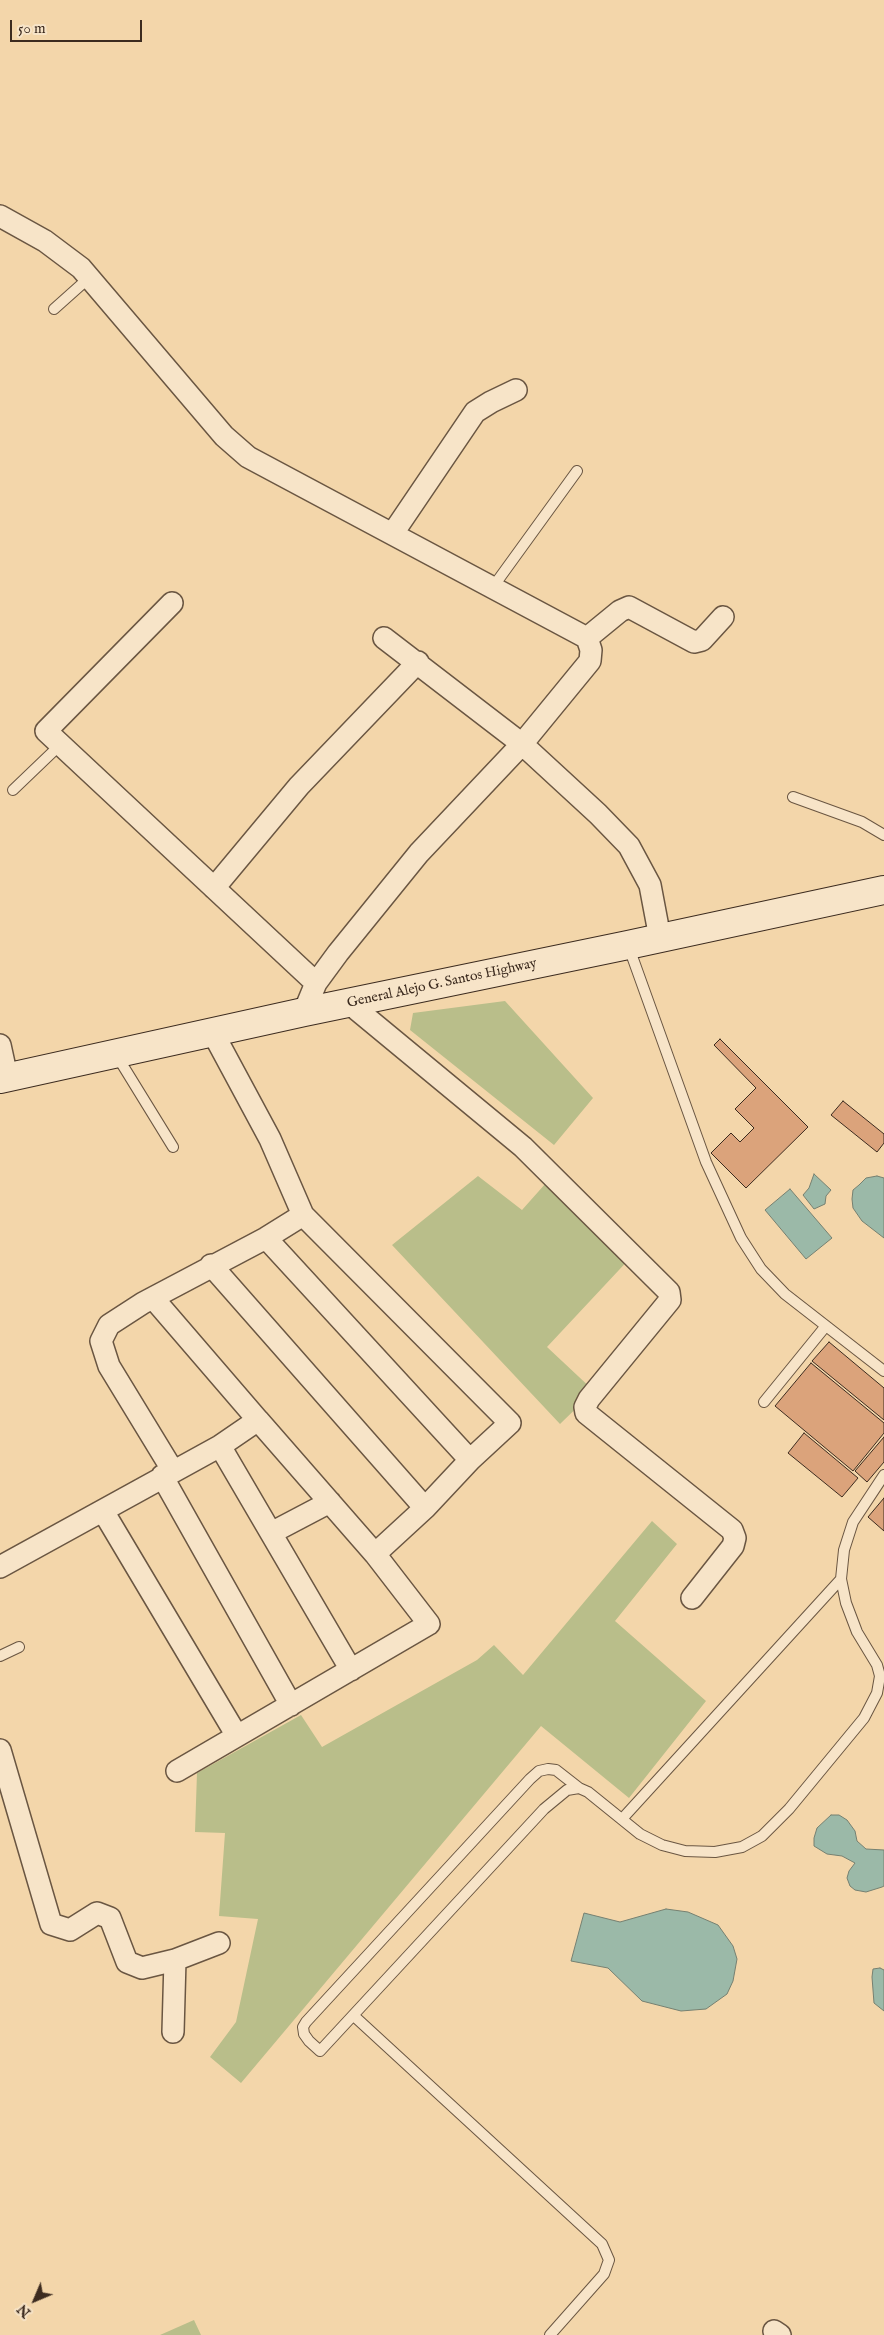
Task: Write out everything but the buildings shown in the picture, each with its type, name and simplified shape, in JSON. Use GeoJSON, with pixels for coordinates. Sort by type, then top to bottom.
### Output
{"type":"FeatureCollection","features":[{"type":"Feature","properties":{"kind":"main road","name":"General Alejo G. Santos Highway"},"geometry":{"type":"LineString","coordinates":[[4,1078],[304,1012],[350,1004],[884,890]]}},
{"type":"Feature","properties":{"kind":"street"},"geometry":{"type":"LineString","coordinates":[[0,216],[45,242],[81,268],[224,436],[242,452],[587,638],[591,650],[590,661],[522,744],[419,853],[316,983],[304,1012]]}},
{"type":"Feature","properties":{"kind":"street"},"geometry":{"type":"LineString","coordinates":[[393,533],[475,412],[516,390]]}},
{"type":"Feature","properties":{"kind":"street"},"geometry":{"type":"LineString","coordinates":[[172,603],[46,731],[316,983]]}},
{"type":"Feature","properties":{"kind":"street"},"geometry":{"type":"LineString","coordinates":[[587,638],[620,611],[629,607],[694,642],[702,640],[723,616]]}},
{"type":"Feature","properties":{"kind":"street"},"geometry":{"type":"LineString","coordinates":[[384,638],[418,662],[522,744],[598,814],[629,846],[650,884],[660,938]]}},
{"type":"Feature","properties":{"kind":"street"},"geometry":{"type":"LineString","coordinates":[[214,888],[299,786],[418,662]]}},
{"type":"Feature","properties":{"kind":"street"},"geometry":{"type":"LineString","coordinates":[[350,1004],[523,1147],[669,1292],[670,1300],[589,1399],[585,1407],[586,1413],[732,1530],[735,1538],[733,1546],[692,1598]]}},
{"type":"Feature","properties":{"kind":"street"},"geometry":{"type":"LineString","coordinates":[[212,1033],[270,1139],[303,1214],[510,1423],[470,1460],[425,1508],[375,1554]]}},
{"type":"Feature","properties":{"kind":"street"},"geometry":{"type":"LineString","coordinates":[[0,1045],[4,1078]]}},
{"type":"Feature","properties":{"kind":"street"},"geometry":{"type":"LineString","coordinates":[[291,1705],[109,1366],[102,1341],[109,1325],[211,1265],[266,1238],[303,1214]]}},
{"type":"Feature","properties":{"kind":"street"},"geometry":{"type":"LineString","coordinates":[[266,1238],[470,1460]]}},
{"type":"Feature","properties":{"kind":"street"},"geometry":{"type":"LineString","coordinates":[[211,1265],[425,1508]]}},
{"type":"Feature","properties":{"kind":"street"},"geometry":{"type":"LineString","coordinates":[[153,1298],[375,1554],[428,1624],[177,1771]]}},
{"type":"Feature","properties":{"kind":"street"},"geometry":{"type":"LineString","coordinates":[[0,1567],[220,1446],[258,1420]]}},
{"type":"Feature","properties":{"kind":"street"},"geometry":{"type":"LineString","coordinates":[[220,1446],[351,1670]]}},
{"type":"Feature","properties":{"kind":"street"},"geometry":{"type":"LineString","coordinates":[[271,1533],[330,1502]]}},
{"type":"Feature","properties":{"kind":"street"},"geometry":{"type":"LineString","coordinates":[[103,1511],[237,1736]]}},
{"type":"Feature","properties":{"kind":"street"},"geometry":{"type":"LineString","coordinates":[[0,1750],[51,1924],[70,1930],[97,1913],[110,1918],[127,1962],[142,1968],[175,1960],[219,1943]]}},
{"type":"Feature","properties":{"kind":"street"},"geometry":{"type":"LineString","coordinates":[[173,2032],[175,1960]]}},
{"type":"Feature","properties":{"kind":"lane"},"geometry":{"type":"LineString","coordinates":[[54,309],[78,287],[92,280]]}},
{"type":"Feature","properties":{"kind":"lane"},"geometry":{"type":"LineString","coordinates":[[493,587],[577,471]]}},
{"type":"Feature","properties":{"kind":"lane"},"geometry":{"type":"LineString","coordinates":[[13,790],[61,744]]}},
{"type":"Feature","properties":{"kind":"lane"},"geometry":{"type":"LineString","coordinates":[[793,797],[862,822],[884,835]]}},
{"type":"Feature","properties":{"kind":"lane"},"geometry":{"type":"LineString","coordinates":[[628,945],[706,1162],[741,1238],[761,1269],[785,1294],[884,1371]]}},
{"type":"Feature","properties":{"kind":"lane"},"geometry":{"type":"LineString","coordinates":[[116,1054],[173,1147]]}},
{"type":"Feature","properties":{"kind":"lane"},"geometry":{"type":"LineString","coordinates":[[764,1402],[825,1327]]}},
{"type":"Feature","properties":{"kind":"lane"},"geometry":{"type":"LineString","coordinates":[[578,1788],[567,1790],[544,1809],[320,2051],[304,2034],[303,2028],[306,2022],[539,1771],[556,1770],[578,1788],[588,1792],[640,1834],[662,1845],[685,1851],[715,1852],[742,1847],[762,1836],[789,1809],[864,1718],[877,1693],[880,1676],[877,1665],[857,1632],[846,1602],[841,1579],[844,1550],[853,1522],[884,1475]]}},
{"type":"Feature","properties":{"kind":"lane"},"geometry":{"type":"LineString","coordinates":[[622,1819],[841,1579]]}},
{"type":"Feature","properties":{"kind":"lane"},"geometry":{"type":"LineString","coordinates":[[0,1656],[19,1647]]}},
{"type":"Feature","properties":{"kind":"lane"},"geometry":{"type":"LineString","coordinates":[[354,2016],[602,2244],[609,2260],[604,2274],[550,2335]]}},
{"type":"Feature","properties":{"kind":"green space"},"geometry":{"type":"Polygon","coordinates":[[[505,1001],[593,1098],[554,1145],[410,1030],[413,1013],[505,1001]]]}},
{"type":"Feature","properties":{"kind":"green space"},"geometry":{"type":"Polygon","coordinates":[[[554,1174],[633,1255],[547,1347],[594,1391],[560,1424],[392,1245],[478,1176],[522,1210],[554,1174]]]}},
{"type":"Feature","properties":{"kind":"green space"},"geometry":{"type":"Polygon","coordinates":[[[652,1521],[677,1544],[615,1621],[706,1701],[629,1798],[541,1726],[241,2083],[210,2057],[236,2022],[258,1919],[219,1916],[225,1833],[195,1832],[197,1773],[301,1715],[322,1747],[477,1660],[494,1645],[523,1675],[652,1521]]]}},
{"type":"Feature","properties":{"kind":"green space"},"geometry":{"type":"Polygon","coordinates":[[[194,2320],[201,2335],[160,2335],[194,2320]]]}},
{"type":"Feature","properties":{"kind":"shaded area"},"geometry":{"type":"Polygon","coordinates":[[[814,1174],[831,1190],[826,1196],[825,1204],[814,1209],[803,1195],[809,1188],[814,1174]]]}},
{"type":"Feature","properties":{"kind":"shaded area"},"geometry":{"type":"Polygon","coordinates":[[[877,1176],[884,1178],[884,1238],[862,1221],[853,1208],[853,1190],[866,1178],[877,1176]]]}},
{"type":"Feature","properties":{"kind":"shaded area"},"geometry":{"type":"Polygon","coordinates":[[[790,1189],[832,1238],[806,1259],[765,1210],[790,1189]]]}},
{"type":"Feature","properties":{"kind":"shaded area"},"geometry":{"type":"Polygon","coordinates":[[[831,1815],[839,1815],[847,1820],[855,1831],[857,1841],[866,1849],[884,1850],[884,1886],[866,1892],[855,1890],[850,1886],[847,1878],[849,1871],[855,1863],[842,1856],[827,1854],[814,1846],[817,1828],[831,1815]]]}},
{"type":"Feature","properties":{"kind":"shaded area"},"geometry":{"type":"Polygon","coordinates":[[[666,1909],[688,1912],[718,1925],[733,1946],[737,1959],[733,1981],[727,1994],[706,2009],[681,2011],[642,2001],[608,1968],[571,1961],[584,1913],[620,1922],[666,1909]]]}},
{"type":"Feature","properties":{"kind":"shaded area"},"geometry":{"type":"Polygon","coordinates":[[[880,1968],[884,1970],[884,2011],[874,2003],[873,1969],[880,1968]]]}}]}
